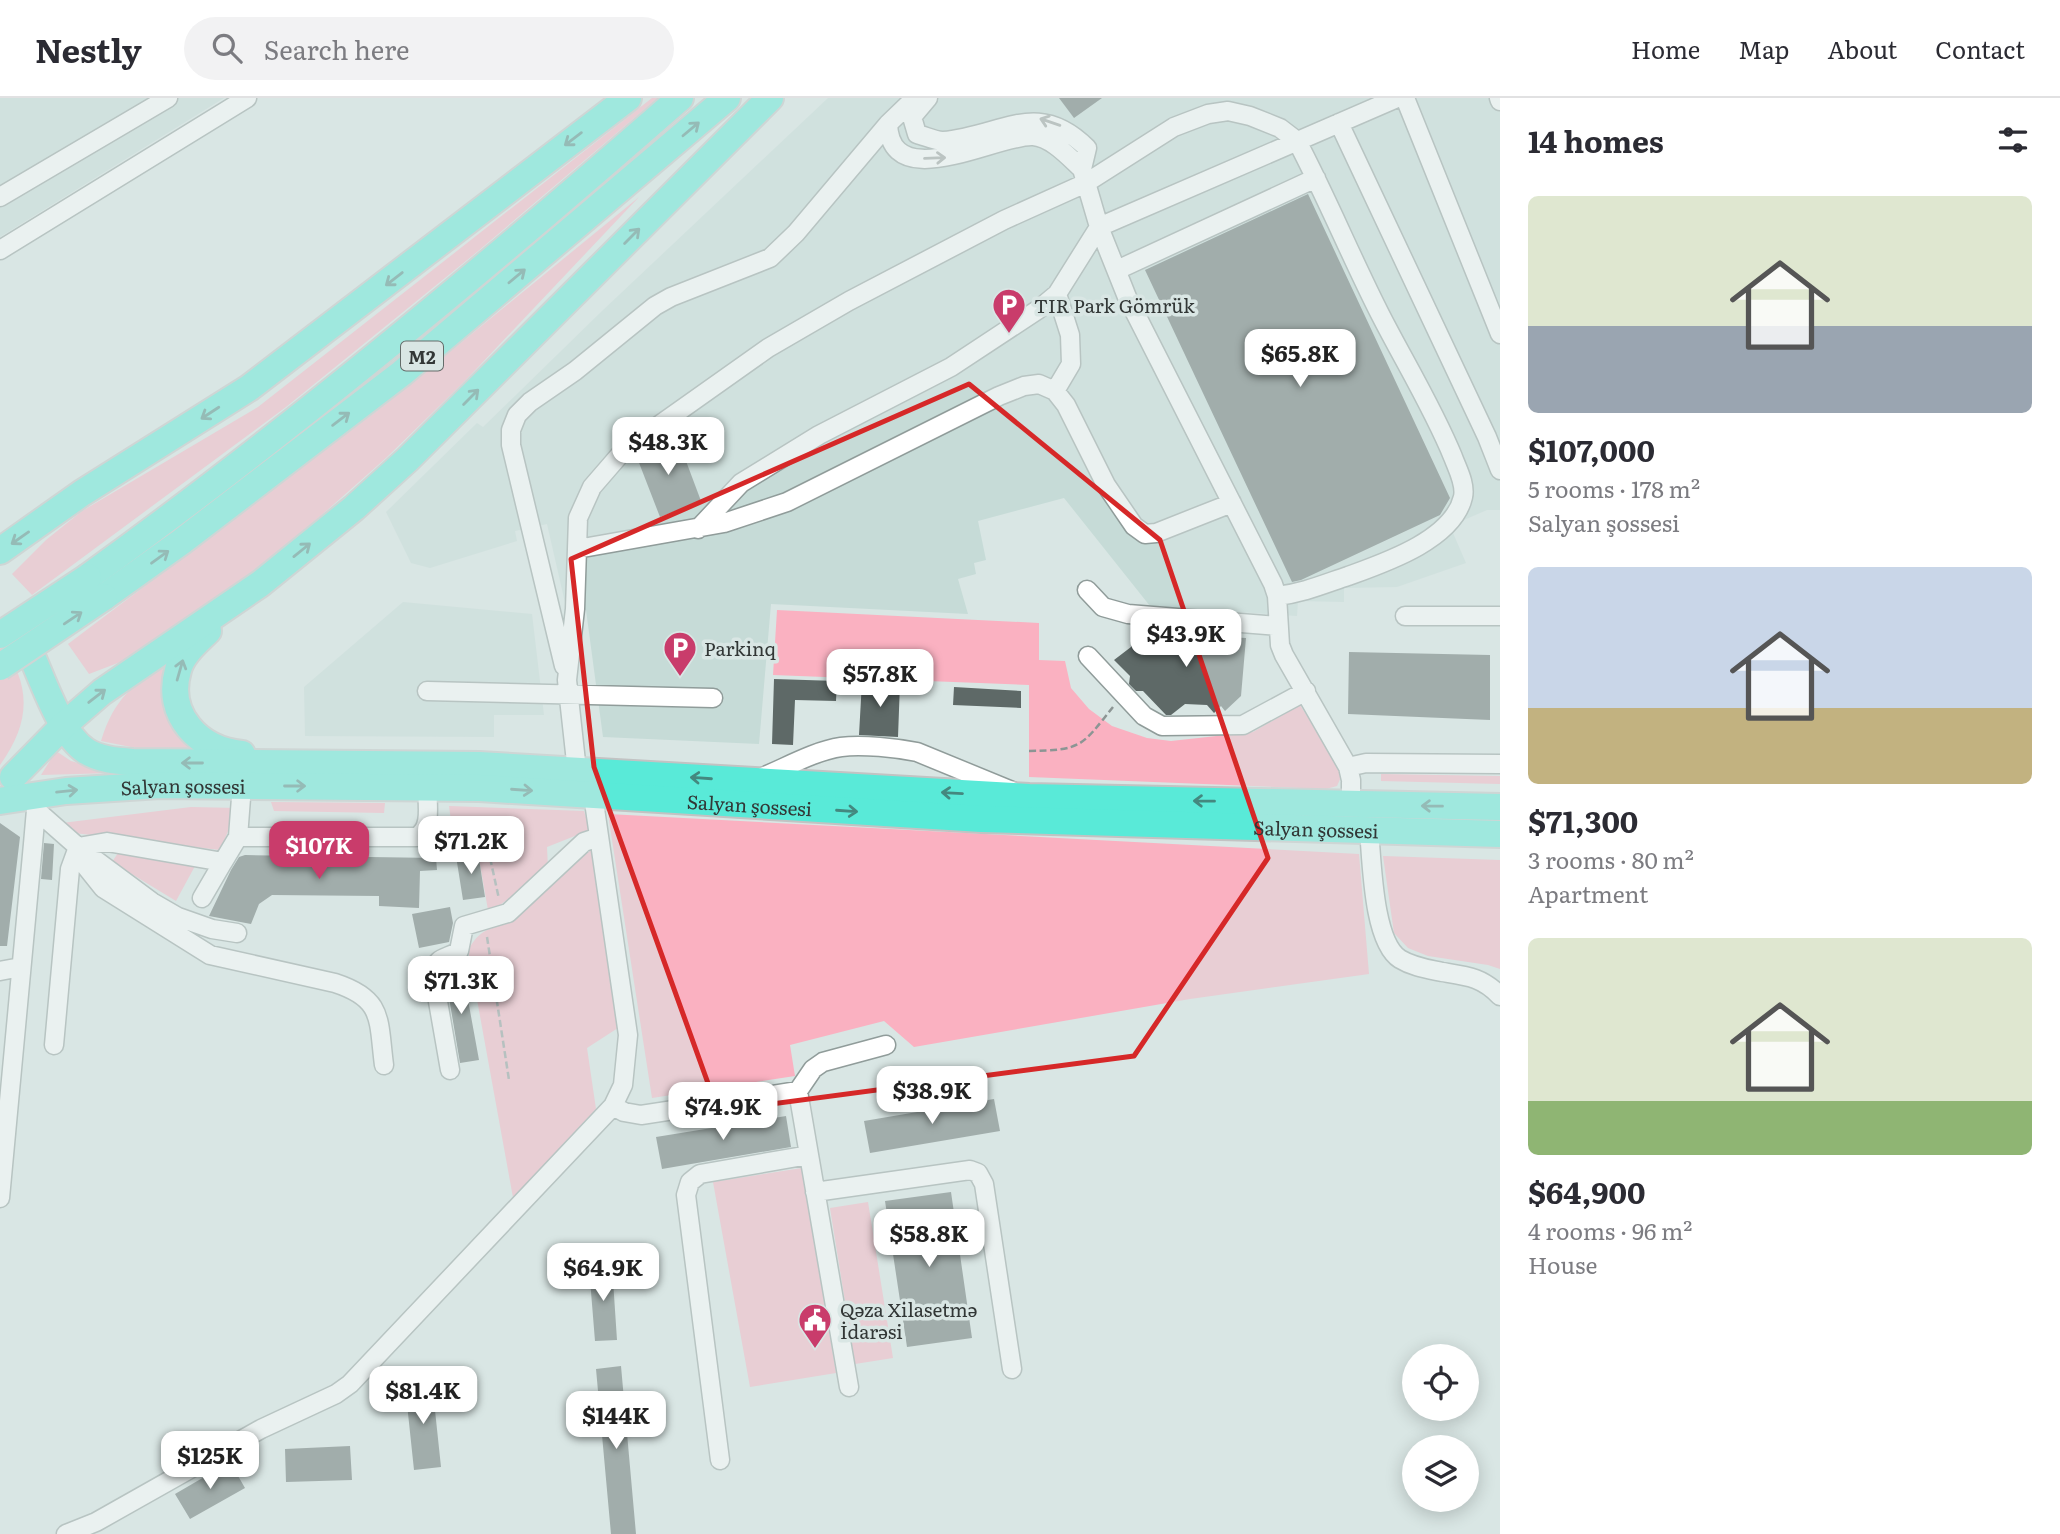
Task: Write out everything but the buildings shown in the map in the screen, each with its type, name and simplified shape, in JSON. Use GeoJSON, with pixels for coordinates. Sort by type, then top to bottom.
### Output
{"type":"FeatureCollection","features":[{"type":"Feature","properties":{"kind":"highway"},"geometry":{"type":"LineString","coordinates":[[0,551],[82,493],[260,380],[628,98]]}},
{"type":"Feature","properties":{"kind":"highway","name":"M2"},"geometry":{"type":"LineString","coordinates":[[96,587],[163,522],[394,342],[680,98]]}},
{"type":"Feature","properties":{"kind":"highway","name":"M2"},"geometry":{"type":"LineString","coordinates":[[96,587],[181,542],[401,373],[727,98]]}},
{"type":"Feature","properties":{"kind":"highway"},"geometry":{"type":"LineString","coordinates":[[334,763],[234,753],[215,748],[200,740],[188,727],[179,709],[176,689],[178,670],[185,655],[260,584],[354,508],[408,459],[770,98]]}},
{"type":"Feature","properties":{"kind":"highway"},"geometry":{"type":"LineString","coordinates":[[6,783],[64,724],[102,692],[260,584]]}},
{"type":"Feature","properties":{"kind":"highway"},"geometry":{"type":"LineString","coordinates":[[0,635],[96,587]]}},
{"type":"Feature","properties":{"kind":"highway"},"geometry":{"type":"LineString","coordinates":[[0,667],[96,587]]}},
{"type":"Feature","properties":{"kind":"highway"},"geometry":{"type":"LineString","coordinates":[[0,614],[16,629],[30,652],[36,664],[42,692],[40,723],[30,752],[6,783]]}},
{"type":"Feature","properties":{"kind":"highway"},"geometry":{"type":"LineString","coordinates":[[30,652],[74,740],[98,757],[157,763],[334,763]]}},
{"type":"Feature","properties":{"kind":"highway","name":"Salyan şossesi"},"geometry":{"type":"LineString","coordinates":[[334,763],[479,765],[1029,797],[1500,807]]}},
{"type":"Feature","properties":{"kind":"highway","name":"Salyan şossesi"},"geometry":{"type":"LineString","coordinates":[[0,801],[34,803],[119,787],[428,787],[982,819],[1500,834]]}},
{"type":"Feature","properties":{"kind":"street"},"geometry":{"type":"LineString","coordinates":[[0,197],[168,98]]}},
{"type":"Feature","properties":{"kind":"street"},"geometry":{"type":"LineString","coordinates":[[0,250],[247,98]]}},
{"type":"Feature","properties":{"kind":"street"},"geometry":{"type":"LineString","coordinates":[[577,771],[568,687],[511,445],[511,430],[517,415],[530,402],[575,371],[655,306],[671,297],[770,258],[796,233],[888,124],[915,98]]}},
{"type":"Feature","properties":{"kind":"street"},"geometry":{"type":"LineString","coordinates":[[928,98],[912,117],[917,134],[940,141],[1036,117],[1056,122],[1076,135],[1087,148],[1084,176],[1099,227],[1127,297],[1277,596],[1280,645],[1348,767],[1351,804]]}},
{"type":"Feature","properties":{"kind":"street"},"geometry":{"type":"LineString","coordinates":[[698,529],[741,483],[818,435],[951,367],[1057,294],[1099,227],[1397,98]]}},
{"type":"Feature","properties":{"kind":"street"},"geometry":{"type":"LineString","coordinates":[[1405,98],[1500,334]]}},
{"type":"Feature","properties":{"kind":"street"},"geometry":{"type":"LineString","coordinates":[[568,687],[575,609],[578,518],[592,487],[624,450],[768,348],[849,301],[1174,127],[1208,114],[1228,111],[1280,128],[1297,141],[1317,178],[1378,311],[1451,454],[1462,482],[1463,496],[1458,509],[1444,526],[1426,541],[1396,559],[1300,593],[1277,596]]}},
{"type":"Feature","properties":{"kind":"street"},"geometry":{"type":"LineString","coordinates":[[1339,123],[1481,424],[1500,470]]}},
{"type":"Feature","properties":{"kind":"street"},"geometry":{"type":"LineString","coordinates":[[888,124],[888,139],[898,151],[917,158],[941,159],[1033,136],[1050,142],[1084,176]]}},
{"type":"Feature","properties":{"kind":"street"},"geometry":{"type":"LineString","coordinates":[[1117,270],[1317,178]]}},
{"type":"Feature","properties":{"kind":"street"},"geometry":{"type":"LineString","coordinates":[[1055,391],[1072,364],[1070,335],[1057,294]]}},
{"type":"Feature","properties":{"kind":"street"},"geometry":{"type":"LineString","coordinates":[[576,549],[698,529],[735,520],[787,502],[999,396],[1024,386],[1039,384],[1055,391],[1066,405],[1106,485],[1134,526],[1145,534],[1156,533],[1232,503]]}},
{"type":"Feature","properties":{"kind":"street"},"geometry":{"type":"LineString","coordinates":[[1087,590],[1103,607],[1128,614],[1278,626]]}},
{"type":"Feature","properties":{"kind":"street"},"geometry":{"type":"LineString","coordinates":[[1405,616],[1500,616]]}},
{"type":"Feature","properties":{"kind":"street"},"geometry":{"type":"LineString","coordinates":[[1088,656],[1144,716],[1163,726],[1234,725],[1251,722],[1306,691]]}},
{"type":"Feature","properties":{"kind":"street"},"geometry":{"type":"LineString","coordinates":[[427,691],[568,687],[713,698]]}},
{"type":"Feature","properties":{"kind":"street"},"geometry":{"type":"LineString","coordinates":[[751,782],[842,747],[904,749],[1029,797]]}},
{"type":"Feature","properties":{"kind":"street"},"geometry":{"type":"LineString","coordinates":[[1348,767],[1366,763],[1500,764]]}},
{"type":"Feature","properties":{"kind":"street"},"geometry":{"type":"LineString","coordinates":[[202,898],[238,837],[242,785]]}},
{"type":"Feature","properties":{"kind":"street"},"geometry":{"type":"LineString","coordinates":[[238,837],[405,838],[422,834],[427,826],[428,787]]}},
{"type":"Feature","properties":{"kind":"street"},"geometry":{"type":"LineString","coordinates":[[66,1534],[96,1522],[261,1429],[336,1394],[350,1384],[613,1106],[623,1085],[628,1035],[593,795]]}},
{"type":"Feature","properties":{"kind":"street"},"geometry":{"type":"LineString","coordinates":[[34,803],[78,847],[152,902],[178,917],[212,929],[237,933]]}},
{"type":"Feature","properties":{"kind":"street"},"geometry":{"type":"LineString","coordinates":[[0,1198],[4,1100],[21,967],[34,803]]}},
{"type":"Feature","properties":{"kind":"street"},"geometry":{"type":"LineString","coordinates":[[1369,830],[1380,929],[1387,946],[1399,959],[1421,968],[1472,977],[1488,983],[1500,996]]}},
{"type":"Feature","properties":{"kind":"street"},"geometry":{"type":"LineString","coordinates":[[450,1070],[434,966],[444,957],[459,951],[464,926],[515,908],[584,842],[599,837]]}},
{"type":"Feature","properties":{"kind":"street"},"geometry":{"type":"LineString","coordinates":[[78,847],[107,842],[223,862]]}},
{"type":"Feature","properties":{"kind":"street"},"geometry":{"type":"LineString","coordinates":[[54,1045],[71,869],[78,847]]}},
{"type":"Feature","properties":{"kind":"street"},"geometry":{"type":"LineString","coordinates":[[78,847],[83,863],[103,888],[209,955],[335,983],[353,989],[370,1001],[378,1018],[384,1065]]}},
{"type":"Feature","properties":{"kind":"street"},"geometry":{"type":"LineString","coordinates":[[0,971],[21,967]]}},
{"type":"Feature","properties":{"kind":"street"},"geometry":{"type":"LineString","coordinates":[[849,1387],[798,1091],[813,1069],[823,1062],[886,1045]]}},
{"type":"Feature","properties":{"kind":"street"},"geometry":{"type":"LineString","coordinates":[[613,1106],[624,1112],[641,1115],[798,1091]]}},
{"type":"Feature","properties":{"kind":"street"},"geometry":{"type":"LineString","coordinates":[[720,1460],[686,1195],[690,1182],[701,1174],[809,1155]]}},
{"type":"Feature","properties":{"kind":"street"},"geometry":{"type":"LineString","coordinates":[[815,1192],[970,1170],[978,1173],[984,1184],[1012,1369]]}},
{"type":"Feature","properties":{"kind":"path"},"geometry":{"type":"LineString","coordinates":[[1030,751],[1060,750],[1084,743],[1124,694]]}},
{"type":"Feature","properties":{"kind":"path"},"geometry":{"type":"LineString","coordinates":[[427,826],[480,826],[484,830],[509,1080]]}},
{"type":"Feature","properties":{"kind":"highlighted area"},"geometry":{"type":"Polygon","coordinates":[[[969,384],[1160,540],[1268,858],[1134,1056],[718,1111],[594,767],[571,559],[969,384]]]}},
{"type":"Feature","properties":{"kind":"shaded area"},"geometry":{"type":"Polygon","coordinates":[[[0,98],[224,98],[0,237],[0,98]]]}},
{"type":"Feature","properties":{"kind":"shaded area"},"geometry":{"type":"Polygon","coordinates":[[[652,98],[658,98],[477,252],[286,407],[32,595],[12,574],[46,540],[82,511],[258,407],[652,98]]]}},
{"type":"Feature","properties":{"kind":"shaded area"},"geometry":{"type":"Polygon","coordinates":[[[828,98],[1500,98],[1500,510],[1487,510],[1450,526],[1466,563],[1397,587],[1344,588],[1344,602],[1298,601],[1297,616],[1150,606],[1064,498],[978,521],[986,560],[974,563],[976,574],[958,579],[968,614],[771,604],[759,744],[603,737],[586,610],[566,607],[547,524],[515,531],[517,541],[430,568],[411,563],[386,512],[477,423],[483,427],[828,98]]]}},
{"type":"Feature","properties":{"kind":"shaded area"},"geometry":{"type":"Polygon","coordinates":[[[639,197],[464,382],[386,458],[315,521],[221,597],[136,656],[89,674],[68,644],[386,404],[639,197]]]}},
{"type":"Feature","properties":{"kind":"shaded area"},"geometry":{"type":"Polygon","coordinates":[[[403,602],[532,614],[544,715],[494,715],[494,737],[305,736],[304,687],[403,602]]]}},
{"type":"Feature","properties":{"kind":"shaded area"},"geometry":{"type":"Polygon","coordinates":[[[777,610],[1039,623],[1039,660],[1065,661],[1071,688],[1089,709],[1112,726],[1147,738],[1171,741],[1253,732],[1300,705],[1339,767],[1341,777],[1337,786],[1326,789],[1029,777],[1029,685],[773,675],[777,610]]]}},
{"type":"Feature","properties":{"kind":"shaded area"},"geometry":{"type":"Polygon","coordinates":[[[0,642],[18,673],[24,704],[18,734],[0,765],[0,642]]]}},
{"type":"Feature","properties":{"kind":"shaded area"},"geometry":{"type":"Polygon","coordinates":[[[170,659],[199,749],[141,749],[101,741],[119,702],[146,676],[170,659]]]}},
{"type":"Feature","properties":{"kind":"shaded area"},"geometry":{"type":"Polygon","coordinates":[[[56,751],[71,761],[113,773],[41,775],[56,751]]]}},
{"type":"Feature","properties":{"kind":"shaded area"},"geometry":{"type":"Polygon","coordinates":[[[1381,774],[1500,776],[1500,784],[1381,781],[1381,774]]]}},
{"type":"Feature","properties":{"kind":"shaded area"},"geometry":{"type":"Polygon","coordinates":[[[271,802],[385,803],[384,813],[274,811],[271,802]]]}},
{"type":"Feature","properties":{"kind":"shaded area"},"geometry":{"type":"Polygon","coordinates":[[[449,806],[584,811],[590,830],[547,847],[548,869],[500,905],[488,910],[478,853],[456,856],[449,806]]]}},
{"type":"Feature","properties":{"kind":"shaded area"},"geometry":{"type":"Polygon","coordinates":[[[191,807],[238,808],[220,850],[74,833],[62,823],[191,807]]]}},
{"type":"Feature","properties":{"kind":"shaded area"},"geometry":{"type":"Polygon","coordinates":[[[608,814],[1359,854],[1369,974],[1190,999],[914,1047],[884,1021],[790,1045],[795,1076],[652,1098],[608,814]]]}},
{"type":"Feature","properties":{"kind":"shaded area"},"geometry":{"type":"Polygon","coordinates":[[[592,849],[621,1026],[587,1048],[596,1109],[514,1203],[468,950],[483,932],[522,911],[592,849]]]}},
{"type":"Feature","properties":{"kind":"shaded area"},"geometry":{"type":"Polygon","coordinates":[[[118,853],[195,866],[176,901],[112,862],[118,853]]]}},
{"type":"Feature","properties":{"kind":"shaded area"},"geometry":{"type":"Polygon","coordinates":[[[1383,856],[1500,860],[1500,969],[1428,956],[1408,948],[1394,933],[1383,856]]]}},
{"type":"Feature","properties":{"kind":"shaded area"},"geometry":{"type":"Polygon","coordinates":[[[802,1168],[836,1373],[750,1387],[713,1182],[802,1168]]]}},
{"type":"Feature","properties":{"kind":"shaded area"},"geometry":{"type":"Polygon","coordinates":[[[868,1202],[893,1358],[855,1364],[830,1208],[868,1202]]]}},
{"type":"Feature","properties":{"kind":"place","name":"TIR Park Gömrük"},"geometry":{"type":"Point","coordinates":[1009,335]}},
{"type":"Feature","properties":{"kind":"place","name":"Parkinq"},"geometry":{"type":"Point","coordinates":[680,678]}},
{"type":"Feature","properties":{"kind":"place","name":"Qəza Xilasetmə İdarəsi"},"geometry":{"type":"Point","coordinates":[815,1350]}}]}
